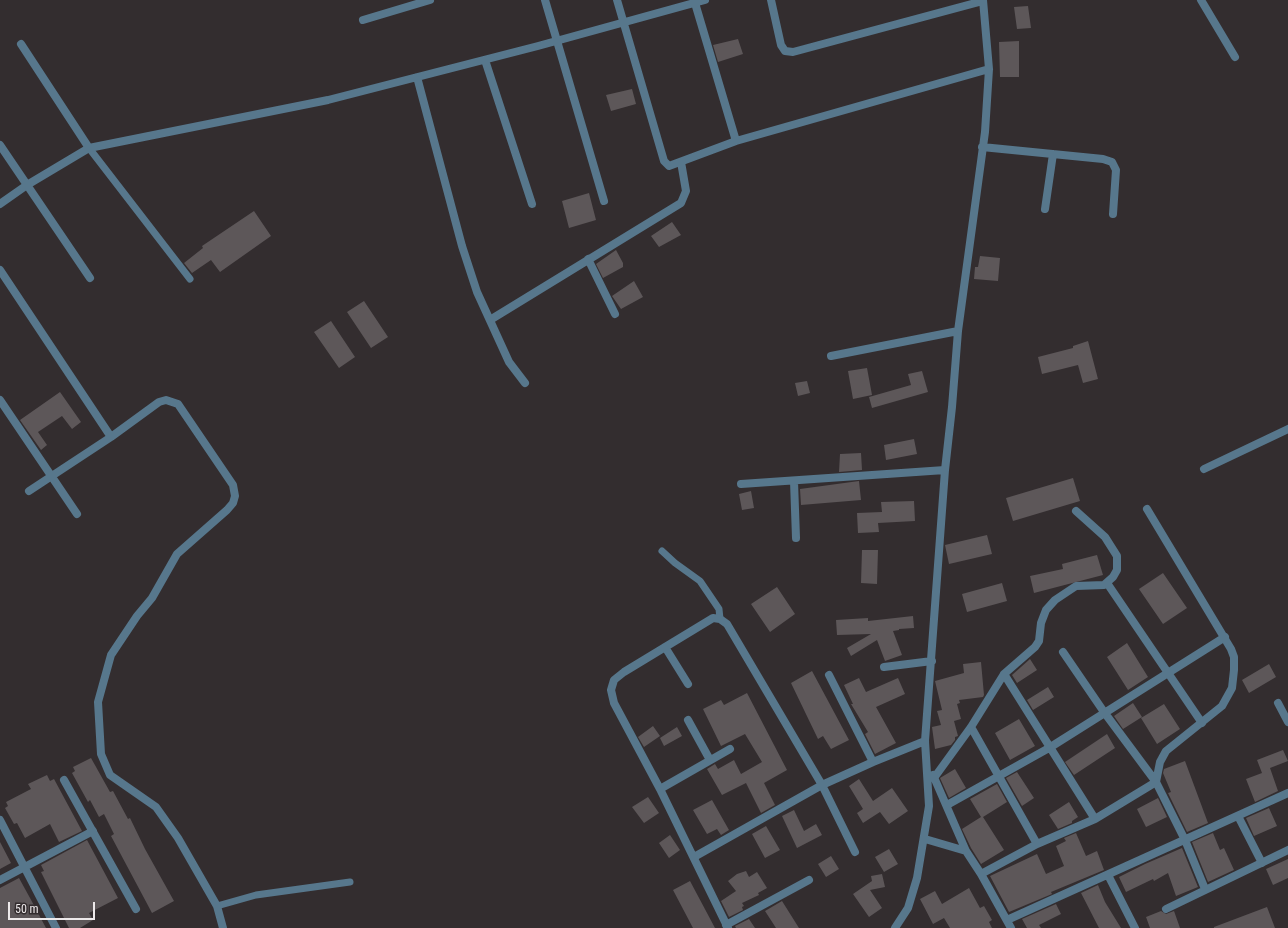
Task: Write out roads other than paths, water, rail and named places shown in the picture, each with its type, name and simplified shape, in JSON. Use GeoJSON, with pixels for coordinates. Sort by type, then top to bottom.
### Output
{"type":"FeatureCollection","features":[{"type":"Feature","properties":{"kind":"street"},"geometry":{"type":"LineString","coordinates":[[363,20],[430,0]]}},
{"type":"Feature","properties":{"kind":"street"},"geometry":{"type":"LineString","coordinates":[[545,0],[604,201]]}},
{"type":"Feature","properties":{"kind":"street"},"geometry":{"type":"LineString","coordinates":[[617,0],[664,161],[669,166],[736,141],[989,69]]}},
{"type":"Feature","properties":{"kind":"street"},"geometry":{"type":"LineString","coordinates":[[0,204],[27,185],[89,148],[328,100],[485,60],[705,0]]}},
{"type":"Feature","properties":{"kind":"street"},"geometry":{"type":"LineString","coordinates":[[771,0],[781,45],[788,52],[983,0],[989,69],[982,147],[958,331],[945,470],[926,741],[929,806],[925,839],[917,878],[908,908],[895,928]]}},
{"type":"Feature","properties":{"kind":"street"},"geometry":{"type":"LineString","coordinates":[[1201,0],[1234,57]]}},
{"type":"Feature","properties":{"kind":"street"},"geometry":{"type":"LineString","coordinates":[[694,3],[736,141]]}},
{"type":"Feature","properties":{"kind":"street"},"geometry":{"type":"LineString","coordinates":[[21,44],[89,148]]}},
{"type":"Feature","properties":{"kind":"street"},"geometry":{"type":"LineString","coordinates":[[485,60],[532,204]]}},
{"type":"Feature","properties":{"kind":"street"},"geometry":{"type":"LineString","coordinates":[[417,77],[462,246],[477,292],[509,362],[525,383]]}},
{"type":"Feature","properties":{"kind":"street"},"geometry":{"type":"LineString","coordinates":[[0,145],[90,278]]}},
{"type":"Feature","properties":{"kind":"street"},"geometry":{"type":"LineString","coordinates":[[982,147],[1103,159],[1112,162],[1116,170],[1113,214]]}},
{"type":"Feature","properties":{"kind":"street"},"geometry":{"type":"LineString","coordinates":[[1044,209],[1053,154]]}},
{"type":"Feature","properties":{"kind":"street"},"geometry":{"type":"LineString","coordinates":[[490,320],[681,203],[686,191],[681,162]]}},
{"type":"Feature","properties":{"kind":"street"},"geometry":{"type":"LineString","coordinates":[[588,259],[615,314]]}},
{"type":"Feature","properties":{"kind":"street"},"geometry":{"type":"LineString","coordinates":[[0,270],[111,437]]}},
{"type":"Feature","properties":{"kind":"street"},"geometry":{"type":"LineString","coordinates":[[831,356],[958,331]]}},
{"type":"Feature","properties":{"kind":"street"},"geometry":{"type":"LineString","coordinates":[[0,400],[77,514]]}},
{"type":"Feature","properties":{"kind":"street"},"geometry":{"type":"LineString","coordinates":[[29,491],[111,437],[159,402],[172,401],[178,404],[232,485],[235,496],[233,503],[177,554],[152,598],[137,616],[111,655],[98,702],[101,754],[110,776],[156,807],[178,838],[217,906],[223,928]]}},
{"type":"Feature","properties":{"kind":"street"},"geometry":{"type":"LineString","coordinates":[[1204,469],[1288,429]]}},
{"type":"Feature","properties":{"kind":"street"},"geometry":{"type":"LineString","coordinates":[[741,484],[945,470]]}},
{"type":"Feature","properties":{"kind":"street"},"geometry":{"type":"LineString","coordinates":[[794,481],[796,538]]}},
{"type":"Feature","properties":{"kind":"street"},"geometry":{"type":"LineString","coordinates":[[981,874],[1037,844],[1095,819],[1156,782],[1160,762],[1166,751],[1222,706],[1232,688],[1234,657],[1225,637],[1147,509]]}},
{"type":"Feature","properties":{"kind":"street"},"geometry":{"type":"LineString","coordinates":[[934,778],[971,727],[1004,674],[1035,647],[1039,641],[1041,623],[1046,610],[1055,600],[1076,586],[1100,586],[1107,583],[1117,570],[1117,556],[1105,537],[1076,511]]}},
{"type":"Feature","properties":{"kind":"street"},"geometry":{"type":"LineString","coordinates":[[1107,583],[1170,673],[1202,723]]}},
{"type":"Feature","properties":{"kind":"street"},"geometry":{"type":"LineString","coordinates":[[809,880],[727,926],[660,789],[614,703],[610,690],[614,680],[624,672],[713,618],[720,619],[727,624],[822,786],[855,852]]}},
{"type":"Feature","properties":{"kind":"street"},"geometry":{"type":"LineString","coordinates":[[947,805],[1049,748],[1225,637]]}},
{"type":"Feature","properties":{"kind":"street"},"geometry":{"type":"LineString","coordinates":[[665,647],[688,684]]}},
{"type":"Feature","properties":{"kind":"street"},"geometry":{"type":"LineString","coordinates":[[1063,652],[1104,712],[1156,782],[1185,840],[1205,889]]}},
{"type":"Feature","properties":{"kind":"street"},"geometry":{"type":"LineString","coordinates":[[884,667],[932,660]]}},
{"type":"Feature","properties":{"kind":"street"},"geometry":{"type":"LineString","coordinates":[[1004,674],[1049,748],[1095,819]]}},
{"type":"Feature","properties":{"kind":"street"},"geometry":{"type":"LineString","coordinates":[[829,675],[873,762]]}},
{"type":"Feature","properties":{"kind":"street"},"geometry":{"type":"LineString","coordinates":[[1278,704],[1288,722]]}},
{"type":"Feature","properties":{"kind":"street"},"geometry":{"type":"LineString","coordinates":[[688,720],[710,760]]}},
{"type":"Feature","properties":{"kind":"street"},"geometry":{"type":"LineString","coordinates":[[971,727],[1037,844]]}},
{"type":"Feature","properties":{"kind":"street"},"geometry":{"type":"LineString","coordinates":[[694,857],[822,786],[873,762],[926,741]]}},
{"type":"Feature","properties":{"kind":"street"},"geometry":{"type":"LineString","coordinates":[[660,789],[730,749]]}},
{"type":"Feature","properties":{"kind":"street"},"geometry":{"type":"LineString","coordinates":[[928,762],[966,851],[981,874],[1011,928]]}},
{"type":"Feature","properties":{"kind":"street"},"geometry":{"type":"LineString","coordinates":[[64,780],[136,909]]}},
{"type":"Feature","properties":{"kind":"street"},"geometry":{"type":"LineString","coordinates":[[1007,920],[1288,793]]}},
{"type":"Feature","properties":{"kind":"street"},"geometry":{"type":"LineString","coordinates":[[1238,816],[1262,863]]}},
{"type":"Feature","properties":{"kind":"street"},"geometry":{"type":"LineString","coordinates":[[0,820],[56,928]]}},
{"type":"Feature","properties":{"kind":"street"},"geometry":{"type":"LineString","coordinates":[[0,880],[93,831]]}},
{"type":"Feature","properties":{"kind":"street"},"geometry":{"type":"LineString","coordinates":[[925,839],[966,851]]}},
{"type":"Feature","properties":{"kind":"street"},"geometry":{"type":"LineString","coordinates":[[1166,909],[1288,850]]}},
{"type":"Feature","properties":{"kind":"street"},"geometry":{"type":"LineString","coordinates":[[1108,874],[1135,928]]}},
{"type":"Feature","properties":{"kind":"lane"},"geometry":{"type":"LineString","coordinates":[[89,148],[190,279]]}},
{"type":"Feature","properties":{"kind":"lane"},"geometry":{"type":"LineString","coordinates":[[662,551],[675,563],[700,581],[719,609],[720,619]]}},
{"type":"Feature","properties":{"kind":"lane"},"geometry":{"type":"LineString","coordinates":[[217,906],[256,895],[350,882]]}}]}
